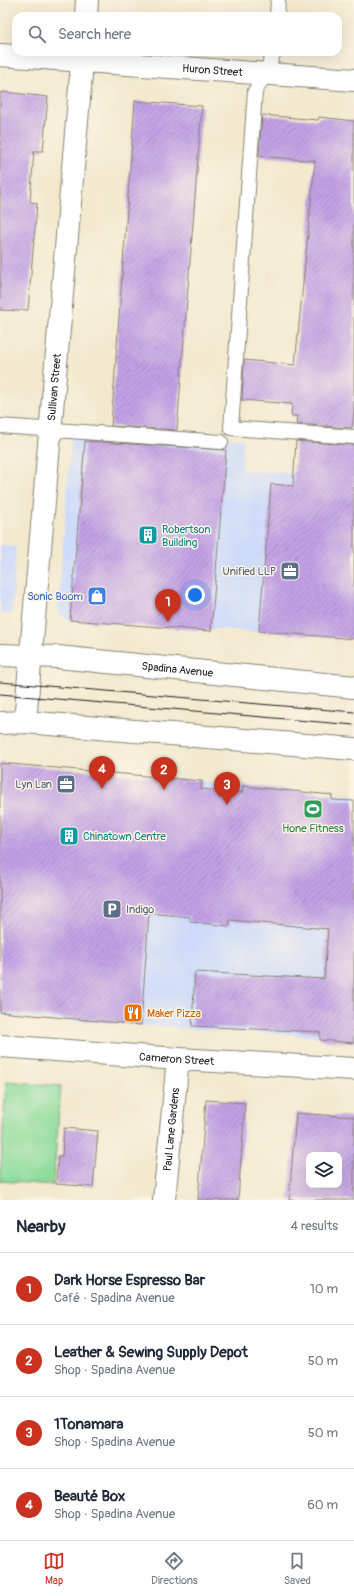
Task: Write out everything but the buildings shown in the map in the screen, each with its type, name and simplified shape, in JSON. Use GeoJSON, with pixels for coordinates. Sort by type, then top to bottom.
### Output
{"type":"FeatureCollection","features":[{"type":"Feature","properties":{"kind":"street"},"geometry":{"type":"LineString","coordinates":[[86,12],[87,0]]}},
{"type":"Feature","properties":{"kind":"street","name":"Huron Street"},"geometry":{"type":"LineString","coordinates":[[0,55],[12,55]]}},
{"type":"Feature","properties":{"kind":"street","name":"Huron Street"},"geometry":{"type":"LineString","coordinates":[[82,56],[354,80]]}},
{"type":"Feature","properties":{"kind":"street","name":"Sullivan Street"},"geometry":{"type":"LineString","coordinates":[[26,722],[82,56]]}},
{"type":"Feature","properties":{"kind":"street","name":"Spadina Avenue"},"geometry":{"type":"LineString","coordinates":[[0,655],[58,657],[354,687]]}},
{"type":"Feature","properties":{"kind":"street"},"geometry":{"type":"LineString","coordinates":[[0,723],[26,722],[354,749]]}},
{"type":"Feature","properties":{"kind":"street","name":"Cameron Street"},"geometry":{"type":"LineString","coordinates":[[0,1046],[178,1059],[354,1069]]}},
{"type":"Feature","properties":{"kind":"street","name":"Paul Lane Gardens"},"geometry":{"type":"LineString","coordinates":[[164,1200],[178,1059]]}},
{"type":"Feature","properties":{"kind":"lane"},"geometry":{"type":"LineString","coordinates":[[277,12],[278,0]]}},
{"type":"Feature","properties":{"kind":"lane"},"geometry":{"type":"LineString","coordinates":[[272,56],[266,73],[255,91],[231,428],[354,437]]}},
{"type":"Feature","properties":{"kind":"lane"},"geometry":{"type":"LineString","coordinates":[[0,426],[221,442]]}},
{"type":"Feature","properties":{"kind":"shaded area"},"geometry":{"type":"Polygon","coordinates":[[[72,426],[243,439],[242,470],[354,478],[354,638],[67,619],[61,615],[58,608],[72,426]]]}},
{"type":"Feature","properties":{"kind":"shaded area"},"geometry":{"type":"Polygon","coordinates":[[[0,545],[16,547],[12,614],[0,613],[0,545]]]}},
{"type":"Feature","properties":{"kind":"shaded area"},"geometry":{"type":"Polygon","coordinates":[[[0,765],[354,795],[354,1039],[0,1016],[0,765]]]}},
{"type":"Feature","properties":{"kind":"green space"},"geometry":{"type":"Polygon","coordinates":[[[6,1081],[61,1086],[53,1185],[0,1181],[6,1081]]]}},
{"type":"Feature","properties":{"kind":"tram line"},"geometry":{"type":"LineString","coordinates":[[0,682],[354,712]]}},
{"type":"Feature","properties":{"kind":"tram line"},"geometry":{"type":"LineString","coordinates":[[0,694],[354,725]]}},
{"type":"Feature","properties":{"kind":"place","name":"Robertson Building"},"geometry":{"type":"Point","coordinates":[148,535]}},
{"type":"Feature","properties":{"kind":"place","name":"Unified LLP"},"geometry":{"type":"Point","coordinates":[290,571]}},
{"type":"Feature","properties":{"kind":"place","name":"Sonic Boom"},"geometry":{"type":"Point","coordinates":[97,596]}},
{"type":"Feature","properties":{"kind":"place","name":"Dark Horse Espresso Bar"},"geometry":{"type":"Point","coordinates":[168,622]}},
{"type":"Feature","properties":{"kind":"place","name":"Lyn Lan"},"geometry":{"type":"Point","coordinates":[66,784]}},
{"type":"Feature","properties":{"kind":"place","name":"Beauté Box"},"geometry":{"type":"Point","coordinates":[102,789]}},
{"type":"Feature","properties":{"kind":"place","name":"Leather & Sewing Supply Depot"},"geometry":{"type":"Point","coordinates":[164,790]}},
{"type":"Feature","properties":{"kind":"place","name":"1Tonamara"},"geometry":{"type":"Point","coordinates":[227,805]}},
{"type":"Feature","properties":{"kind":"place","name":"Hone Fitness"},"geometry":{"type":"Point","coordinates":[313,809]}},
{"type":"Feature","properties":{"kind":"place","name":"Chinatown Centre"},"geometry":{"type":"Point","coordinates":[69,836]}},
{"type":"Feature","properties":{"kind":"place","name":"Indigo"},"geometry":{"type":"Point","coordinates":[112,909]}},
{"type":"Feature","properties":{"kind":"place","name":"Maker Pizza"},"geometry":{"type":"Point","coordinates":[133,1013]}}]}
